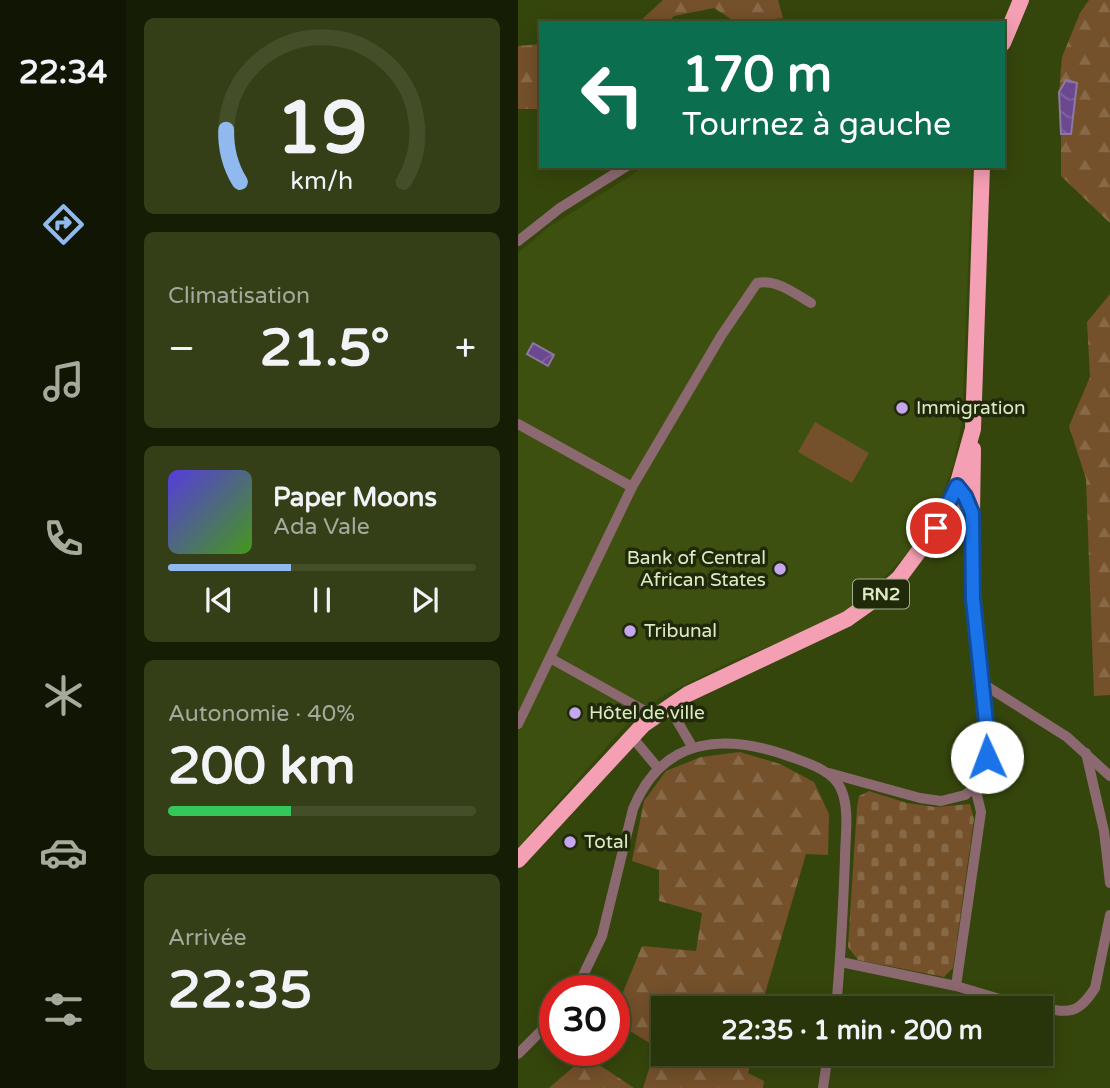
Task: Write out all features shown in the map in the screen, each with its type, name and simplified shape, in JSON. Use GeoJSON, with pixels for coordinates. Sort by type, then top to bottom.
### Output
{"type":"FeatureCollection","features":[{"type":"Feature","properties":{"kind":"highway"},"geometry":{"type":"LineString","coordinates":[[1000,21],[1018,6]]}},
{"type":"Feature","properties":{"kind":"highway"},"geometry":{"type":"LineString","coordinates":[[1005,38],[1018,6]]}},
{"type":"Feature","properties":{"kind":"highway","name":"RN2"},"geometry":{"type":"LineString","coordinates":[[518,860],[632,737],[662,712],[688,694],[847,619],[899,578],[936,528],[954,492],[973,429],[982,168]]}},
{"type":"Feature","properties":{"kind":"highway"},"geometry":{"type":"LineString","coordinates":[[936,528],[972,521],[973,429]]}},
{"type":"Feature","properties":{"kind":"street"},"geometry":{"type":"LineString","coordinates":[[518,241],[560,208],[624,168]]}},
{"type":"Feature","properties":{"kind":"street"},"geometry":{"type":"LineString","coordinates":[[518,723],[632,486],[721,336],[757,283],[768,281],[811,303]]}},
{"type":"Feature","properties":{"kind":"street"},"geometry":{"type":"LineString","coordinates":[[518,424],[632,486]]}},
{"type":"Feature","properties":{"kind":"street"},"geometry":{"type":"LineString","coordinates":[[583,975],[602,936],[632,809],[658,768],[693,748],[725,742],[748,744],[807,762],[825,772],[920,798],[941,801],[965,795],[975,787],[987,757],[987,732],[973,599],[972,521],[965,496],[954,492]]}},
{"type":"Feature","properties":{"kind":"street"},"geometry":{"type":"LineString","coordinates":[[550,658],[662,712],[693,748]]}},
{"type":"Feature","properties":{"kind":"street"},"geometry":{"type":"LineString","coordinates":[[980,682],[1043,720],[1086,752],[1110,776]]}},
{"type":"Feature","properties":{"kind":"street"},"geometry":{"type":"LineString","coordinates":[[632,737],[658,768]]}},
{"type":"Feature","properties":{"kind":"street"},"geometry":{"type":"LineString","coordinates":[[1086,752],[1109,858],[1110,883]]}},
{"type":"Feature","properties":{"kind":"street"},"geometry":{"type":"LineString","coordinates":[[825,772],[841,787],[845,807],[841,962],[837,996]]}},
{"type":"Feature","properties":{"kind":"street"},"geometry":{"type":"LineString","coordinates":[[956,986],[981,811],[975,787]]}},
{"type":"Feature","properties":{"kind":"street"},"geometry":{"type":"LineString","coordinates":[[1053,1010],[1067,1013],[1079,1008],[1095,988],[1110,915]]}},
{"type":"Feature","properties":{"kind":"street"},"geometry":{"type":"LineString","coordinates":[[841,962],[994,996]]}},
{"type":"Feature","properties":{"kind":"street"},"geometry":{"type":"LineString","coordinates":[[518,1054],[539,1033]]}},
{"type":"Feature","properties":{"kind":"street"},"geometry":{"type":"LineString","coordinates":[[823,1088],[826,1066]]}},
{"type":"Feature","properties":{"kind":"shaded area"},"geometry":{"type":"Polygon","coordinates":[[[643,168],[972,168],[962,422],[953,466],[936,511],[911,549],[879,583],[845,611],[794,636],[732,661],[664,695],[632,718],[518,847],[518,253],[549,227],[643,168]]]}},
{"type":"Feature","properties":{"kind":"green space"},"geometry":{"type":"Polygon","coordinates":[[[663,0],[778,0],[783,18],[734,21],[714,8],[674,16],[669,21],[640,21],[663,0]]]}},
{"type":"Feature","properties":{"kind":"green space"},"geometry":{"type":"Polygon","coordinates":[[[1089,0],[1110,0],[1110,223],[1061,176],[1061,134],[1071,134],[1066,80],[1059,92],[1062,57],[1080,13],[1089,0]]]}},
{"type":"Feature","properties":{"kind":"green space"},"geometry":{"type":"Polygon","coordinates":[[[539,44],[539,109],[518,109],[518,46],[539,44]]]}},
{"type":"Feature","properties":{"kind":"green space"},"geometry":{"type":"Polygon","coordinates":[[[1110,294],[1110,695],[1094,696],[1086,479],[1069,426],[1090,377],[1087,322],[1110,294]]]}},
{"type":"Feature","properties":{"kind":"green space"},"geometry":{"type":"Polygon","coordinates":[[[815,422],[869,453],[852,483],[798,452],[815,422]]]}},
{"type":"Feature","properties":{"kind":"green space"},"geometry":{"type":"Polygon","coordinates":[[[740,752],[780,764],[814,782],[829,814],[828,855],[806,854],[764,996],[651,996],[651,1044],[630,1031],[630,975],[642,946],[696,951],[702,913],[659,901],[659,870],[632,861],[644,801],[666,771],[701,757],[740,752]]]}},
{"type":"Feature","properties":{"kind":"green space"},"geometry":{"type":"Polygon","coordinates":[[[869,791],[907,803],[936,807],[970,804],[974,819],[953,968],[944,977],[858,960],[848,947],[857,807],[859,796],[869,791]]]}},
{"type":"Feature","properties":{"kind":"green space"},"geometry":{"type":"Polygon","coordinates":[[[651,1063],[651,1066],[750,1066],[748,1073],[764,1081],[763,1088],[643,1088],[651,1063]]]}},
{"type":"Feature","properties":{"kind":"green space"},"geometry":{"type":"Polygon","coordinates":[[[574,1066],[601,1066],[634,1088],[549,1088],[574,1066]]]}},
{"type":"Feature","properties":{"kind":"water"},"geometry":{"type":"Polygon","coordinates":[[[1066,80],[1077,83],[1071,134],[1061,134],[1059,92],[1066,80]]]}},
{"type":"Feature","properties":{"kind":"water"},"geometry":{"type":"Polygon","coordinates":[[[533,343],[554,355],[548,366],[527,354],[533,343]]]}},
{"type":"Feature","properties":{"kind":"place","name":"Immigration"},"geometry":{"type":"Point","coordinates":[902,408]}},
{"type":"Feature","properties":{"kind":"place","name":"Bank of Central African States"},"geometry":{"type":"Point","coordinates":[780,569]}},
{"type":"Feature","properties":{"kind":"place","name":"Tribunal"},"geometry":{"type":"Point","coordinates":[630,631]}},
{"type":"Feature","properties":{"kind":"place","name":"Hôtel de ville"},"geometry":{"type":"Point","coordinates":[575,713]}},
{"type":"Feature","properties":{"kind":"place","name":"Total"},"geometry":{"type":"Point","coordinates":[570,842]}},
{"type":"Feature","properties":{"kind":"route"},"geometry":{"type":"LineString","coordinates":[[936,528],[957,486],[970,505],[972,513],[973,599],[987,732],[987,757]]}}]}
